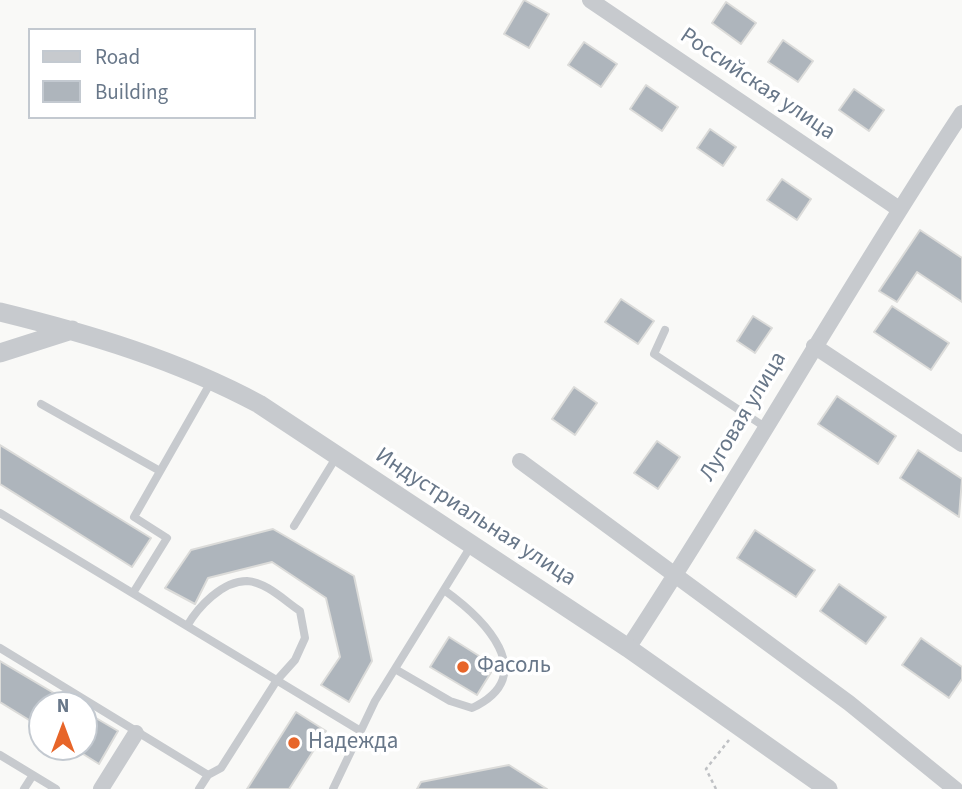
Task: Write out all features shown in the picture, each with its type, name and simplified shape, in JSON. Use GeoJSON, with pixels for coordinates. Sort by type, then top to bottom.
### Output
{"type":"FeatureCollection","features":[{"type":"Feature","properties":{"kind":"street","name":"Российская улица"},"geometry":{"type":"LineString","coordinates":[[590,0],[899,209]]}},
{"type":"Feature","properties":{"kind":"street","name":"Луговая улица"},"geometry":{"type":"LineString","coordinates":[[628,648],[677,574],[899,209],[962,113]]}},
{"type":"Feature","properties":{"kind":"street","name":"Индустриальная улица"},"geometry":{"type":"LineString","coordinates":[[0,313],[72,330],[212,379],[259,404],[628,648],[828,789]]}},
{"type":"Feature","properties":{"kind":"street"},"geometry":{"type":"LineString","coordinates":[[0,353],[72,330]]}},
{"type":"Feature","properties":{"kind":"street"},"geometry":{"type":"LineString","coordinates":[[814,346],[962,444]]}},
{"type":"Feature","properties":{"kind":"street"},"geometry":{"type":"LineString","coordinates":[[520,461],[849,703],[955,789]]}},
{"type":"Feature","properties":{"kind":"street"},"geometry":{"type":"LineString","coordinates":[[101,789],[136,733]]}},
{"type":"Feature","properties":{"kind":"lane"},"geometry":{"type":"LineString","coordinates":[[665,330],[654,354],[765,427]]}},
{"type":"Feature","properties":{"kind":"lane"},"geometry":{"type":"LineString","coordinates":[[133,593],[167,538],[134,517],[212,379]]}},
{"type":"Feature","properties":{"kind":"lane"},"geometry":{"type":"LineString","coordinates":[[41,404],[160,471]]}},
{"type":"Feature","properties":{"kind":"lane"},"geometry":{"type":"LineString","coordinates":[[294,526],[337,456]]}},
{"type":"Feature","properties":{"kind":"lane"},"geometry":{"type":"LineString","coordinates":[[0,513],[359,730]]}},
{"type":"Feature","properties":{"kind":"lane"},"geometry":{"type":"LineString","coordinates":[[333,789],[359,730],[472,544]]}},
{"type":"Feature","properties":{"kind":"lane"},"geometry":{"type":"LineString","coordinates":[[187,625],[196,609],[223,589],[247,581],[266,587],[300,611],[305,638],[295,660],[277,680],[221,768],[208,775],[199,789]]}},
{"type":"Feature","properties":{"kind":"lane"},"geometry":{"type":"LineString","coordinates":[[395,669],[450,701],[472,708],[490,700],[504,677],[504,657],[490,630],[444,590]]}},
{"type":"Feature","properties":{"kind":"lane"},"geometry":{"type":"LineString","coordinates":[[0,648],[208,775]]}},
{"type":"Feature","properties":{"kind":"lane"},"geometry":{"type":"LineString","coordinates":[[0,755],[56,789]]}},
{"type":"Feature","properties":{"kind":"lane"},"geometry":{"type":"LineString","coordinates":[[24,789],[33,775]]}},
{"type":"Feature","properties":{"kind":"path"},"geometry":{"type":"LineString","coordinates":[[716,789],[706,769],[739,727]]}},
{"type":"Feature","properties":{"kind":"building"},"geometry":{"type":"Polygon","coordinates":[[[524,0],[549,14],[529,48],[504,34],[524,0]]]}},
{"type":"Feature","properties":{"kind":"building"},"geometry":{"type":"Polygon","coordinates":[[[726,2],[756,23],[741,44],[712,23],[726,2]]]}},
{"type":"Feature","properties":{"kind":"building"},"geometry":{"type":"Polygon","coordinates":[[[783,40],[813,61],[798,82],[768,62],[783,40]]]}},
{"type":"Feature","properties":{"kind":"building"},"geometry":{"type":"Polygon","coordinates":[[[584,42],[617,64],[601,87],[568,65],[584,42]]]}},
{"type":"Feature","properties":{"kind":"building"},"geometry":{"type":"Polygon","coordinates":[[[646,85],[678,107],[662,131],[630,109],[646,85]]]}},
{"type":"Feature","properties":{"kind":"building"},"geometry":{"type":"Polygon","coordinates":[[[854,89],[884,110],[869,131],[839,110],[854,89]]]}},
{"type":"Feature","properties":{"kind":"building"},"geometry":{"type":"Polygon","coordinates":[[[710,129],[736,147],[723,166],[697,148],[710,129]]]}},
{"type":"Feature","properties":{"kind":"building"},"geometry":{"type":"Polygon","coordinates":[[[782,179],[811,199],[797,220],[767,200],[782,179]]]}},
{"type":"Feature","properties":{"kind":"building"},"geometry":{"type":"Polygon","coordinates":[[[920,230],[962,258],[962,302],[917,272],[897,302],[879,291],[920,230]]]}},
{"type":"Feature","properties":{"kind":"building"},"geometry":{"type":"Polygon","coordinates":[[[621,299],[654,321],[638,344],[605,322],[621,299]]]}},
{"type":"Feature","properties":{"kind":"building"},"geometry":{"type":"Polygon","coordinates":[[[892,306],[949,343],[931,370],[874,332],[892,306]]]}},
{"type":"Feature","properties":{"kind":"building"},"geometry":{"type":"Polygon","coordinates":[[[753,316],[772,328],[755,353],[737,341],[753,316]]]}},
{"type":"Feature","properties":{"kind":"building"},"geometry":{"type":"Polygon","coordinates":[[[574,387],[597,403],[575,435],[552,419],[574,387]]]}},
{"type":"Feature","properties":{"kind":"building"},"geometry":{"type":"Polygon","coordinates":[[[837,396],[896,436],[878,464],[818,424],[837,396]]]}},
{"type":"Feature","properties":{"kind":"building"},"geometry":{"type":"Polygon","coordinates":[[[657,441],[680,457],[658,489],[634,473],[657,441]]]}},
{"type":"Feature","properties":{"kind":"building"},"geometry":{"type":"Polygon","coordinates":[[[0,445],[151,538],[132,567],[0,484],[0,445]]]}},
{"type":"Feature","properties":{"kind":"building"},"geometry":{"type":"Polygon","coordinates":[[[918,450],[962,479],[959,517],[900,478],[918,450]]]}},
{"type":"Feature","properties":{"kind":"building"},"geometry":{"type":"Polygon","coordinates":[[[273,529],[354,576],[372,661],[349,702],[321,685],[340,657],[326,598],[272,562],[208,578],[195,604],[165,588],[191,550],[273,529]]]}},
{"type":"Feature","properties":{"kind":"building"},"geometry":{"type":"Polygon","coordinates":[[[755,530],[815,570],[796,597],[737,558],[755,530]]]}},
{"type":"Feature","properties":{"kind":"building"},"geometry":{"type":"Polygon","coordinates":[[[839,584],[886,617],[866,644],[820,611],[839,584]]]}},
{"type":"Feature","properties":{"kind":"building","name":"Фасоль"},"geometry":{"type":"Polygon","coordinates":[[[449,637],[495,666],[477,695],[430,667],[449,637]]]}},
{"type":"Feature","properties":{"kind":"building"},"geometry":{"type":"Polygon","coordinates":[[[921,638],[962,667],[962,679],[949,698],[902,665],[921,638]]]}},
{"type":"Feature","properties":{"kind":"building"},"geometry":{"type":"Polygon","coordinates":[[[0,661],[50,691],[28,691],[28,719],[0,702],[0,661]]]}},
{"type":"Feature","properties":{"kind":"building"},"geometry":{"type":"Polygon","coordinates":[[[296,712],[326,731],[289,789],[247,789],[296,712]]]}},
{"type":"Feature","properties":{"kind":"building"},"geometry":{"type":"Polygon","coordinates":[[[98,719],[118,731],[99,764],[94,761],[98,761],[98,719]]]}},
{"type":"Feature","properties":{"kind":"building"},"geometry":{"type":"Polygon","coordinates":[[[509,765],[547,789],[417,789],[421,782],[509,765]]]}},
{"type":"Feature","properties":{"kind":"place","name":"Фасоль"},"geometry":{"type":"Point","coordinates":[463,667]}},
{"type":"Feature","properties":{"kind":"place","name":"Надежда"},"geometry":{"type":"Point","coordinates":[294,743]}}]}
